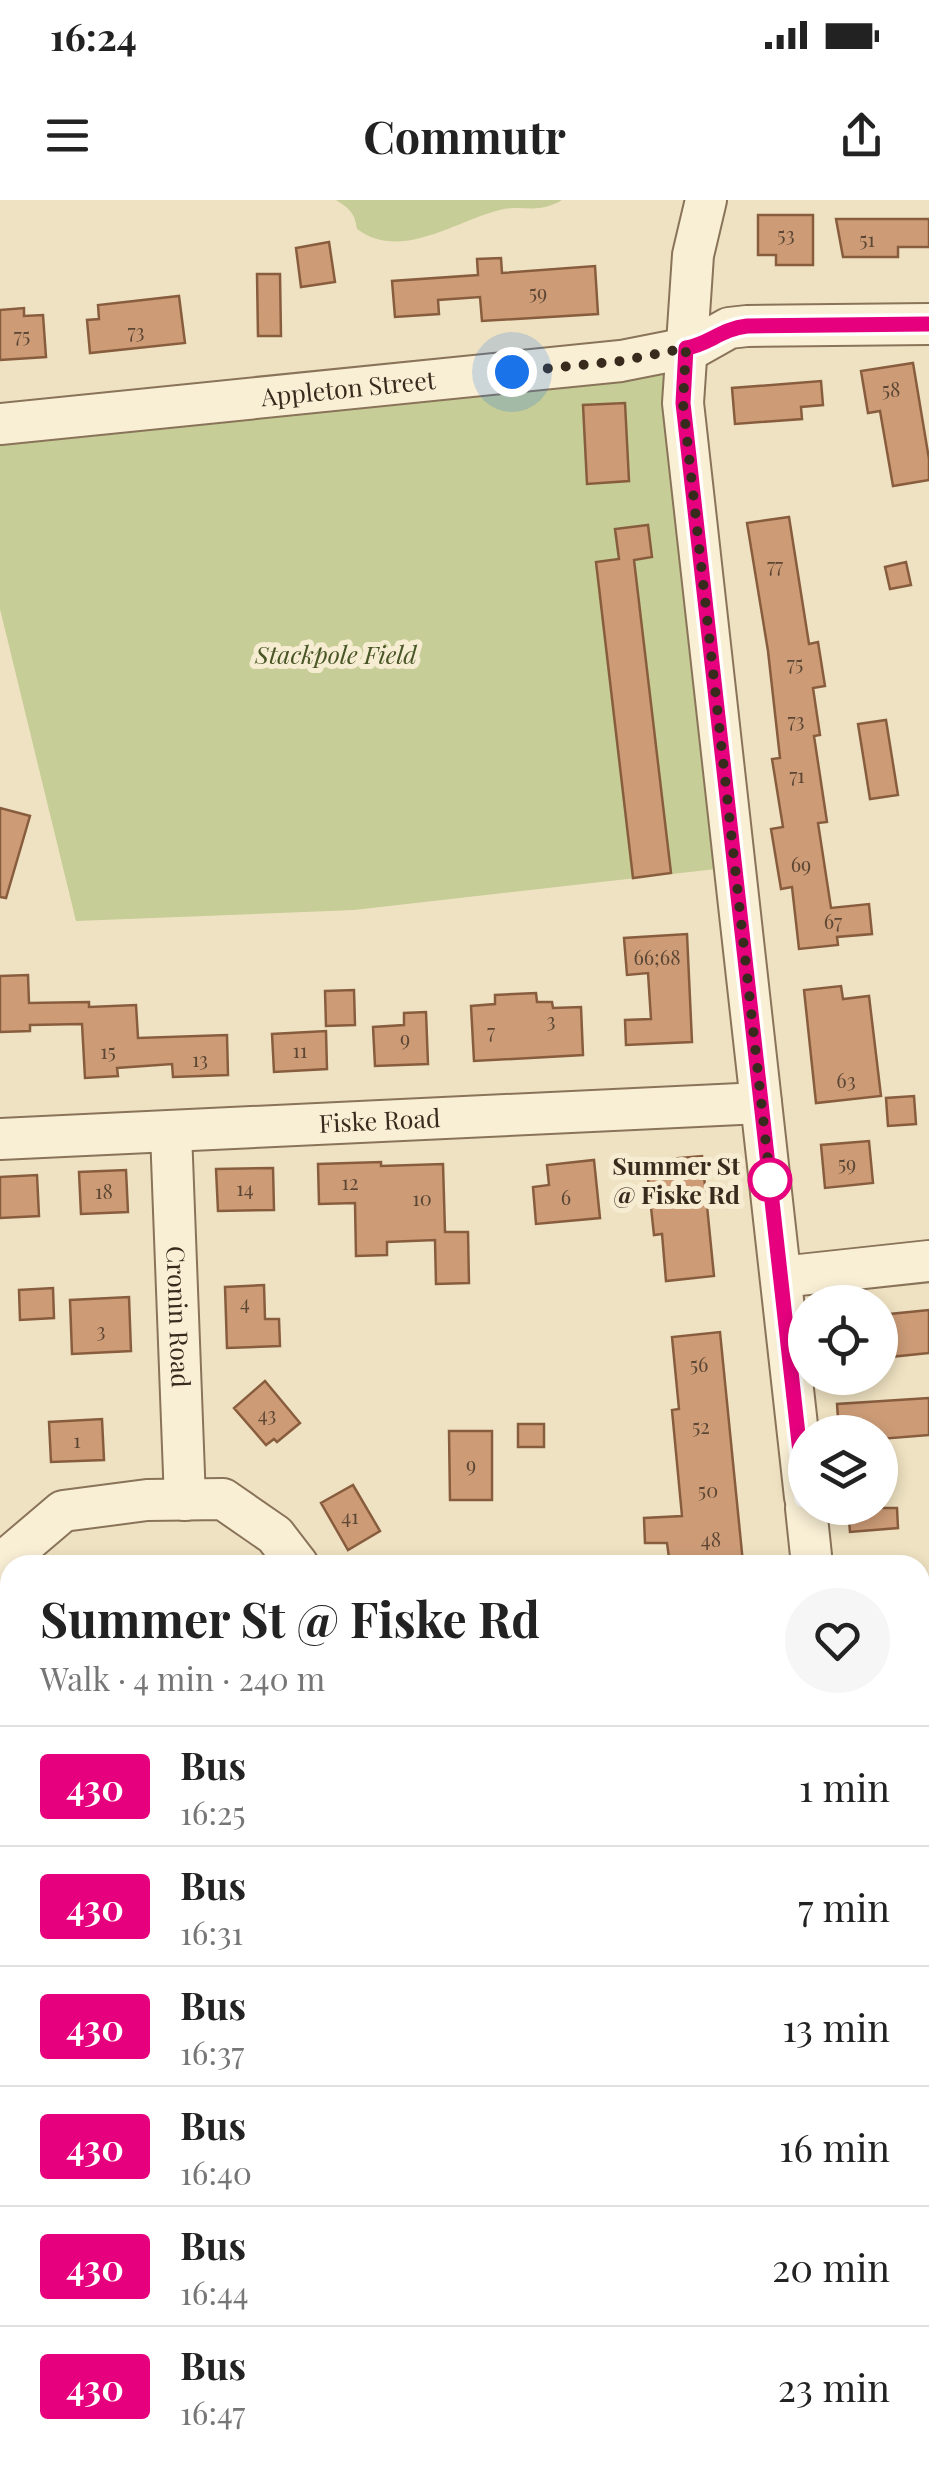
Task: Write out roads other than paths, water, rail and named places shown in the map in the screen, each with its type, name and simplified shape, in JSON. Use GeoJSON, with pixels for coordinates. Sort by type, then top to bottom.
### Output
{"type":"FeatureCollection","features":[{"type":"Feature","properties":{"kind":"street"},"geometry":{"type":"LineString","coordinates":[[706,200],[693,255],[683,403],[796,1415]]}},
{"type":"Feature","properties":{"kind":"street","name":"Appleton Street"},"geometry":{"type":"LineString","coordinates":[[0,424],[621,361],[697,346],[729,328],[747,326],[929,324]]}},
{"type":"Feature","properties":{"kind":"street","name":"Fiske Road"},"geometry":{"type":"LineString","coordinates":[[0,1139],[761,1103]]}},
{"type":"Feature","properties":{"kind":"street","name":"Cronin Road"},"geometry":{"type":"LineString","coordinates":[[171,1132],[185,1500]]}},
{"type":"Feature","properties":{"kind":"street"},"geometry":{"type":"LineString","coordinates":[[780,1277],[929,1261]]}},
{"type":"Feature","properties":{"kind":"street"},"geometry":{"type":"LineString","coordinates":[[11,1555],[63,1511],[146,1500],[223,1499],[275,1536],[290,1555]]}},
{"type":"Feature","properties":{"kind":"street"},"geometry":{"type":"LineString","coordinates":[[808,1525],[811,1555]]}},
{"type":"Feature","properties":{"kind":"place","name":"Summer St @ Fiske Rd"},"geometry":{"type":"Point","coordinates":[770,1180]}},
{"type":"Feature","properties":{"kind":"park label","name":"Stackpole Field"},"geometry":{"type":"Point","coordinates":[336,655]}}]}
